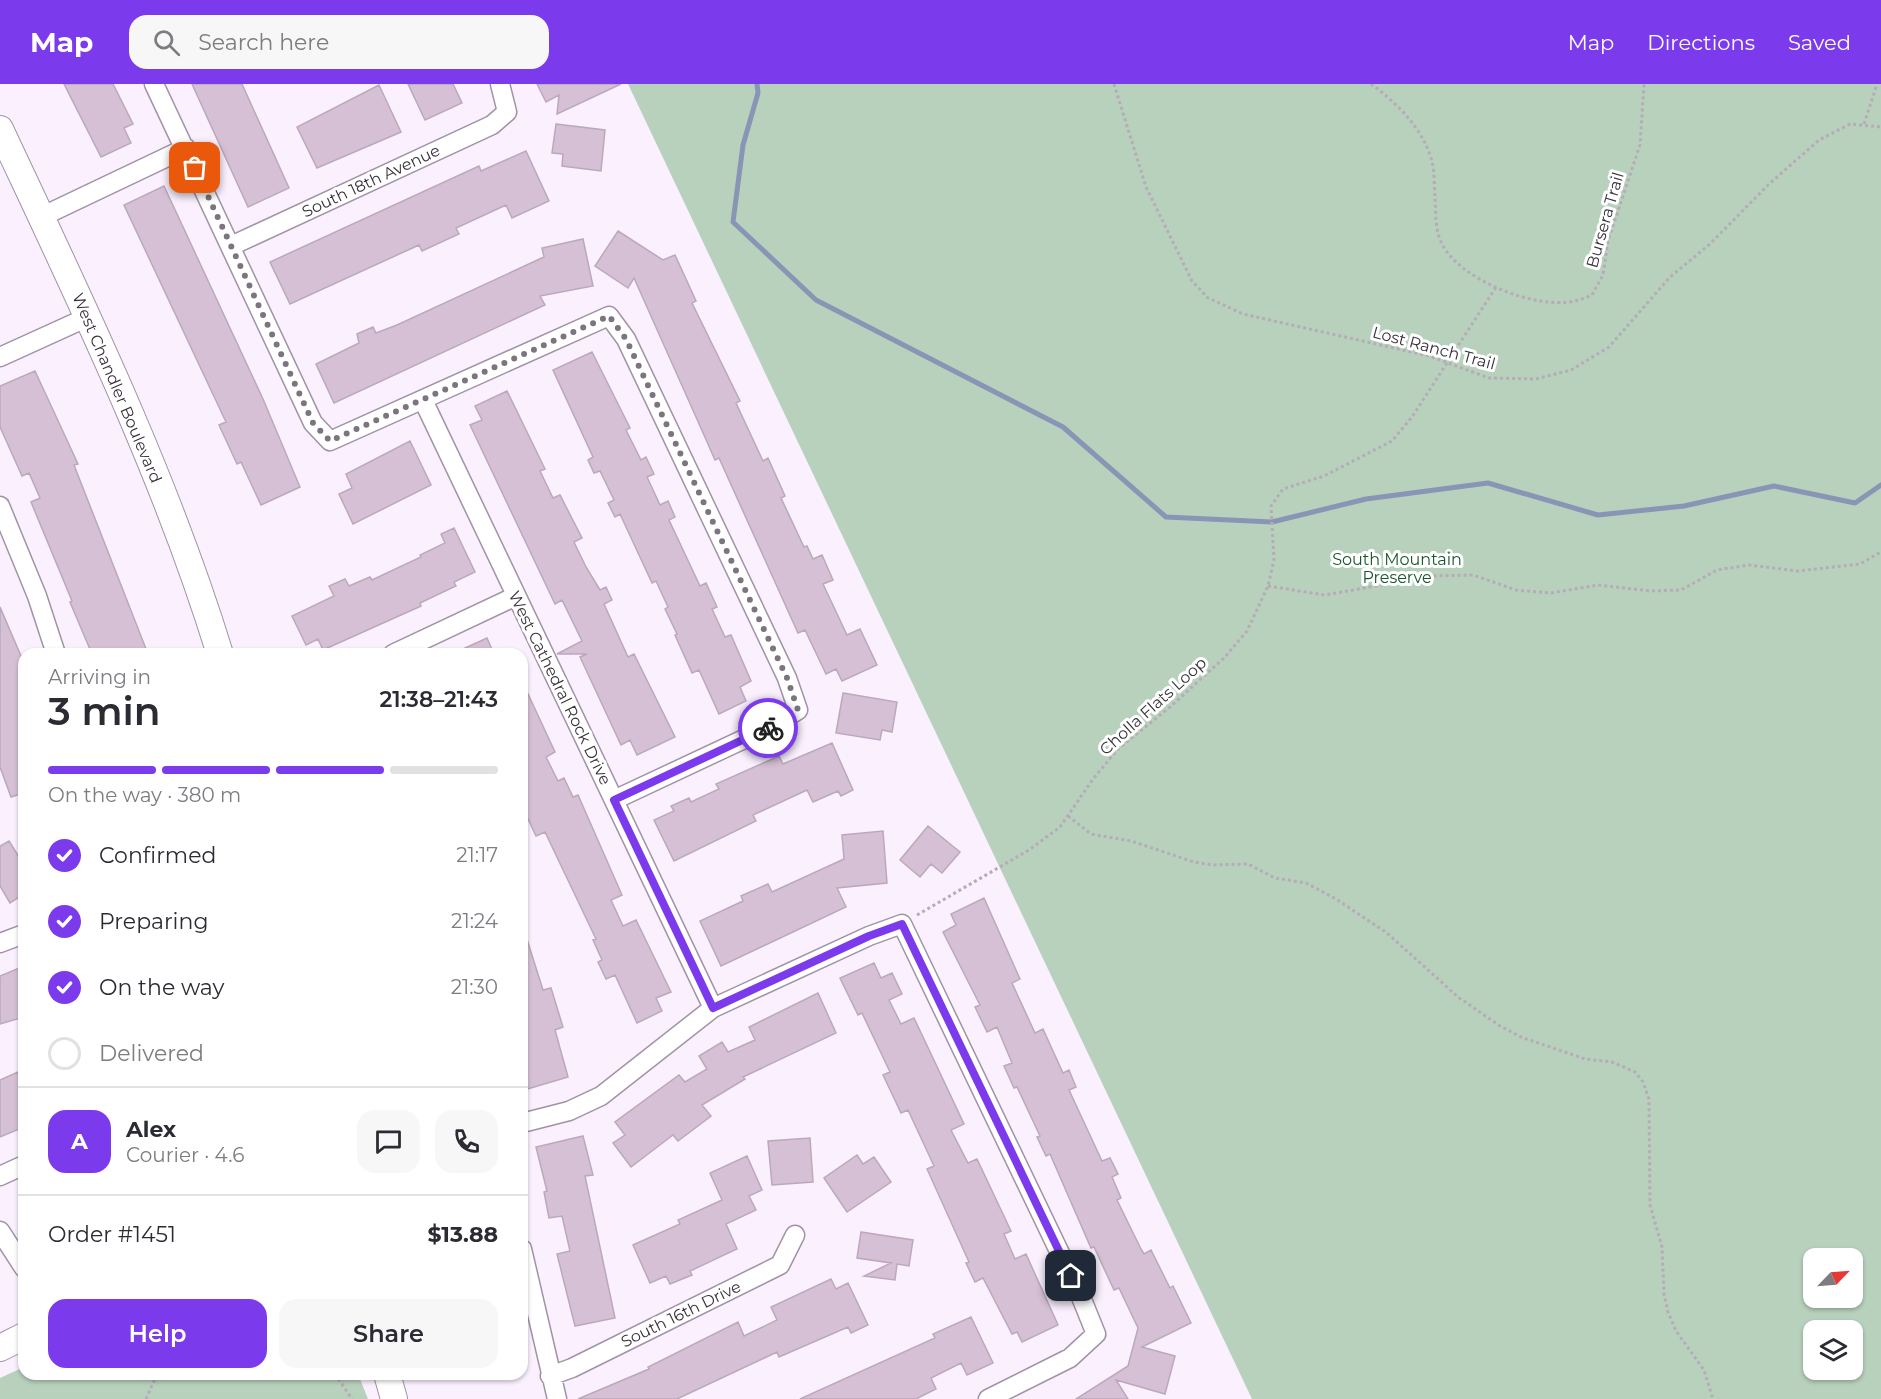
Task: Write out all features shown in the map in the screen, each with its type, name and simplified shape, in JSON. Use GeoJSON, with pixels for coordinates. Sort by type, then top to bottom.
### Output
{"type":"FeatureCollection","features":[{"type":"Feature","properties":{"kind":"street"},"geometry":{"type":"LineString","coordinates":[[154,84],[313,423],[330,441],[609,316],[626,339],[787,678],[798,710],[774,725],[614,800]]}},
{"type":"Feature","properties":{"kind":"street","name":"South 18th Avenue"},"geometry":{"type":"LineString","coordinates":[[231,246],[492,125],[507,112],[500,84]]}},
{"type":"Feature","properties":{"kind":"street","name":"West Chandler Boulevard"},"geometry":{"type":"LineString","coordinates":[[0,129],[129,409],[205,606],[218,648]]}},
{"type":"Feature","properties":{"kind":"street"},"geometry":{"type":"LineString","coordinates":[[41,217],[186,148]]}},
{"type":"Feature","properties":{"kind":"street"},"geometry":{"type":"LineString","coordinates":[[0,357],[88,317]]}},
{"type":"Feature","properties":{"kind":"street","name":"West Cathedral Rock Drive"},"geometry":{"type":"LineString","coordinates":[[423,400],[713,1008]]}},
{"type":"Feature","properties":{"kind":"street"},"geometry":{"type":"LineString","coordinates":[[0,506],[37,596],[54,648]]}},
{"type":"Feature","properties":{"kind":"street"},"geometry":{"type":"LineString","coordinates":[[406,648],[516,596]]}},
{"type":"Feature","properties":{"kind":"street"},"geometry":{"type":"LineString","coordinates":[[528,1121],[569,1111],[601,1096],[713,1008],[858,941],[902,924],[1081,1297],[1096,1334],[1070,1358],[988,1399]]}},
{"type":"Feature","properties":{"kind":"street"},"geometry":{"type":"LineString","coordinates":[[0,943],[18,936]]}},
{"type":"Feature","properties":{"kind":"street"},"geometry":{"type":"LineString","coordinates":[[0,1176],[18,1168]]}},
{"type":"Feature","properties":{"kind":"street"},"geometry":{"type":"LineString","coordinates":[[0,1231],[18,1259]]}},
{"type":"Feature","properties":{"kind":"street","name":"South 16th Drive"},"geometry":{"type":"LineString","coordinates":[[550,1376],[572,1368],[780,1265],[795,1235]]}},
{"type":"Feature","properties":{"kind":"street"},"geometry":{"type":"LineString","coordinates":[[528,1276],[557,1399]]}},
{"type":"Feature","properties":{"kind":"street"},"geometry":{"type":"LineString","coordinates":[[0,1348],[18,1339]]}},
{"type":"Feature","properties":{"kind":"street"},"geometry":{"type":"LineString","coordinates":[[389,1380],[394,1399]]}},
{"type":"Feature","properties":{"kind":"path","name":"Lost Ranch Trail"},"geometry":{"type":"LineString","coordinates":[[1114,84],[1146,187],[1192,281],[1208,298],[1243,314],[1446,362],[1489,378],[1536,379],[1571,370],[1609,347],[1670,277],[1710,244],[1768,185],[1819,140],[1850,124],[1864,124]]}},
{"type":"Feature","properties":{"kind":"path","name":"Bursera Trail"},"geometry":{"type":"LineString","coordinates":[[1371,84],[1385,94],[1415,126],[1432,158],[1441,243],[1453,261],[1471,276],[1514,294],[1552,302],[1574,302],[1592,295],[1603,275],[1608,242],[1640,146],[1644,84]]}},
{"type":"Feature","properties":{"kind":"path"},"geometry":{"type":"LineString","coordinates":[[1877,84],[1864,124],[1881,127]]}},
{"type":"Feature","properties":{"kind":"path","name":"Cholla Flats Loop"},"geometry":{"type":"LineString","coordinates":[[902,924],[1029,849],[1060,827],[1093,779],[1118,749],[1226,657],[1247,631],[1268,586],[1274,560],[1271,506],[1283,489],[1324,476],[1392,441],[1412,417],[1496,286]]}},
{"type":"Feature","properties":{"kind":"path"},"geometry":{"type":"LineString","coordinates":[[1268,586],[1325,595],[1432,576],[1473,575],[1516,590],[1551,593],[1598,585],[1651,591],[1681,590],[1717,570],[1749,565],[1798,571],[1860,564],[1881,552]]}},
{"type":"Feature","properties":{"kind":"path"},"geometry":{"type":"LineString","coordinates":[[1068,816],[1091,834],[1131,841],[1194,862],[1212,865],[1248,864],[1275,878],[1306,883],[1342,903],[1387,933],[1458,997],[1500,1026],[1521,1037],[1585,1059],[1612,1062],[1635,1071],[1643,1082],[1649,1100],[1650,1205],[1662,1247],[1666,1303],[1676,1331],[1704,1370],[1713,1399]]}},
{"type":"Feature","properties":{"kind":"path"},"geometry":{"type":"LineString","coordinates":[[146,1399],[154,1380]]}},
{"type":"Feature","properties":{"kind":"path"},"geometry":{"type":"LineString","coordinates":[[339,1380],[352,1399]]}},
{"type":"Feature","properties":{"kind":"green space","name":"South Mountain Preserve"},"geometry":{"type":"Polygon","coordinates":[[[628,84],[1881,84],[1881,1399],[1252,1399],[628,84]]]}},
{"type":"Feature","properties":{"kind":"green space"},"geometry":{"type":"Polygon","coordinates":[[[18,1370],[18,1380],[360,1380],[368,1399],[0,1399],[0,1378],[18,1370]]]}},
{"type":"Feature","properties":{"kind":"building"},"geometry":{"type":"Polygon","coordinates":[[[64,84],[113,84],[133,124],[124,128],[131,143],[101,157],[64,84]]]}},
{"type":"Feature","properties":{"kind":"building"},"geometry":{"type":"Polygon","coordinates":[[[192,84],[242,84],[289,188],[248,207],[192,84]]]}},
{"type":"Feature","properties":{"kind":"building"},"geometry":{"type":"Polygon","coordinates":[[[408,84],[453,84],[462,103],[425,120],[408,84]]]}},
{"type":"Feature","properties":{"kind":"building"},"geometry":{"type":"Polygon","coordinates":[[[537,84],[621,84],[557,114],[559,95],[546,102],[537,84]]]}},
{"type":"Feature","properties":{"kind":"building"},"geometry":{"type":"Polygon","coordinates":[[[379,85],[401,132],[317,168],[297,127],[379,85]]]}},
{"type":"Feature","properties":{"kind":"building"},"geometry":{"type":"Polygon","coordinates":[[[556,124],[605,130],[601,171],[562,166],[563,154],[552,153],[556,124]]]}},
{"type":"Feature","properties":{"kind":"building"},"geometry":{"type":"Polygon","coordinates":[[[526,151],[549,201],[512,218],[506,205],[456,228],[459,234],[422,251],[419,245],[290,304],[270,262],[479,166],[481,171],[526,151]]]}},
{"type":"Feature","properties":{"kind":"building"},"geometry":{"type":"Polygon","coordinates":[[[164,186],[263,399],[300,487],[261,505],[241,462],[237,464],[219,425],[226,422],[124,205],[164,186]]]}},
{"type":"Feature","properties":{"kind":"building"},"geometry":{"type":"Polygon","coordinates":[[[618,231],[663,260],[675,255],[696,301],[692,303],[740,401],[736,403],[763,461],[768,458],[785,496],[781,498],[804,547],[807,546],[813,559],[822,555],[833,580],[823,584],[847,635],[860,629],[877,665],[842,681],[836,669],[826,674],[805,630],[798,633],[719,458],[715,460],[634,278],[628,288],[595,266],[618,231]]]}},
{"type":"Feature","properties":{"kind":"building"},"geometry":{"type":"Polygon","coordinates":[[[583,239],[593,286],[540,296],[545,305],[334,403],[316,364],[359,343],[357,334],[373,327],[376,333],[397,325],[544,257],[542,248],[583,239]]]}},
{"type":"Feature","properties":{"kind":"building"},"geometry":{"type":"Polygon","coordinates":[[[592,352],[630,428],[626,430],[641,460],[646,457],[654,474],[647,477],[660,505],[668,501],[675,517],[669,520],[700,586],[706,583],[717,607],[712,609],[725,637],[731,635],[751,681],[740,687],[746,701],[719,714],[699,670],[692,673],[675,635],[677,634],[665,609],[668,607],[656,581],[652,583],[620,514],[615,517],[608,503],[614,500],[600,471],[594,473],[588,460],[593,457],[553,370],[592,352]]]}},
{"type":"Feature","properties":{"kind":"building"},"geometry":{"type":"Polygon","coordinates":[[[35,371],[78,464],[74,465],[146,648],[89,648],[31,502],[40,498],[29,473],[22,476],[0,427],[0,386],[35,371]]]}},
{"type":"Feature","properties":{"kind":"building"},"geometry":{"type":"Polygon","coordinates":[[[507,391],[545,469],[540,471],[553,498],[560,495],[582,538],[574,542],[586,567],[600,590],[606,587],[612,600],[604,604],[628,657],[634,654],[675,737],[637,755],[630,740],[621,745],[580,657],[587,654],[557,654],[582,641],[562,600],[555,604],[470,425],[482,420],[475,406],[507,391]]]}},
{"type":"Feature","properties":{"kind":"building"},"geometry":{"type":"Polygon","coordinates":[[[410,441],[431,485],[353,524],[339,494],[352,488],[346,474],[410,441]]]}},
{"type":"Feature","properties":{"kind":"building"},"geometry":{"type":"Polygon","coordinates":[[[454,528],[475,572],[454,582],[456,586],[420,603],[421,606],[327,648],[322,648],[318,639],[306,645],[292,616],[334,596],[329,586],[345,579],[349,586],[370,577],[372,580],[421,557],[420,555],[445,543],[441,534],[454,528]]]}},
{"type":"Feature","properties":{"kind":"building"},"geometry":{"type":"Polygon","coordinates":[[[0,607],[18,649],[18,795],[11,797],[0,767],[0,607]]]}},
{"type":"Feature","properties":{"kind":"building"},"geometry":{"type":"Polygon","coordinates":[[[487,638],[491,648],[465,648],[487,638]]]}},
{"type":"Feature","properties":{"kind":"building"},"geometry":{"type":"Polygon","coordinates":[[[843,693],[897,702],[892,732],[882,730],[880,740],[836,733],[843,693]]]}},
{"type":"Feature","properties":{"kind":"building"},"geometry":{"type":"Polygon","coordinates":[[[528,694],[555,752],[546,757],[558,781],[564,778],[573,797],[578,795],[622,895],[611,900],[623,926],[636,920],[671,992],[656,998],[662,1011],[637,1023],[615,975],[606,979],[598,962],[602,960],[593,940],[596,939],[545,832],[536,836],[528,819],[528,694]]]}},
{"type":"Feature","properties":{"kind":"building"},"geometry":{"type":"Polygon","coordinates":[[[832,743],[853,790],[841,796],[838,791],[813,802],[807,790],[753,815],[756,821],[674,861],[654,820],[674,811],[671,806],[689,798],[691,802],[719,789],[716,784],[779,756],[783,764],[832,743]]]}},
{"type":"Feature","properties":{"kind":"building"},"geometry":{"type":"Polygon","coordinates":[[[928,826],[960,852],[942,873],[931,864],[920,877],[900,860],[928,826]]]}},
{"type":"Feature","properties":{"kind":"building"},"geometry":{"type":"Polygon","coordinates":[[[883,831],[887,883],[837,888],[846,907],[721,966],[700,921],[743,901],[741,896],[768,884],[772,892],[844,859],[842,835],[883,831]]]}},
{"type":"Feature","properties":{"kind":"building"},"geometry":{"type":"Polygon","coordinates":[[[9,841],[18,855],[18,898],[10,903],[0,886],[0,846],[9,841]]]}},
{"type":"Feature","properties":{"kind":"building"},"geometry":{"type":"Polygon","coordinates":[[[984,898],[1020,979],[1012,983],[1035,1033],[1043,1029],[1063,1073],[1069,1070],[1076,1087],[1069,1090],[1102,1161],[1110,1158],[1118,1174],[1112,1177],[1121,1198],[1117,1200],[1144,1254],[1151,1250],[1170,1288],[1173,1286],[1191,1323],[1142,1347],[1175,1356],[1165,1394],[1116,1380],[1128,1399],[1076,1399],[1128,1366],[1138,1328],[1119,1288],[1114,1290],[1094,1247],[1091,1248],[1050,1154],[1046,1156],[1037,1137],[1040,1136],[1017,1087],[1014,1088],[1004,1066],[1012,1063],[997,1027],[987,1032],[975,1007],[980,1005],[943,932],[956,925],[951,914],[984,898]]]}},
{"type":"Feature","properties":{"kind":"building"},"geometry":{"type":"Polygon","coordinates":[[[528,942],[543,990],[551,988],[563,1027],[555,1030],[568,1077],[528,1089],[528,942]]]}},
{"type":"Feature","properties":{"kind":"building"},"geometry":{"type":"Polygon","coordinates":[[[874,963],[881,978],[892,973],[902,994],[889,1000],[901,1024],[914,1018],[964,1124],[951,1130],[968,1163],[977,1159],[1011,1231],[1004,1234],[1015,1259],[1026,1254],[1058,1325],[1022,1342],[1017,1332],[1012,1334],[983,1278],[975,1282],[966,1263],[969,1262],[927,1169],[934,1166],[908,1110],[901,1113],[883,1075],[890,1072],[862,1013],[858,1015],[840,978],[874,963]]]}},
{"type":"Feature","properties":{"kind":"building"},"geometry":{"type":"Polygon","coordinates":[[[18,968],[18,1019],[0,1024],[0,976],[18,968]]]}},
{"type":"Feature","properties":{"kind":"building"},"geometry":{"type":"Polygon","coordinates":[[[818,993],[836,1033],[743,1077],[745,1079],[702,1105],[711,1116],[678,1141],[673,1135],[631,1167],[613,1143],[625,1135],[615,1122],[679,1075],[685,1082],[707,1069],[699,1056],[722,1042],[728,1052],[755,1040],[749,1027],[818,993]]]}},
{"type":"Feature","properties":{"kind":"building"},"geometry":{"type":"Polygon","coordinates":[[[18,1072],[18,1130],[0,1137],[0,1080],[18,1072]]]}},
{"type":"Feature","properties":{"kind":"building"},"geometry":{"type":"Polygon","coordinates":[[[583,1136],[593,1175],[585,1176],[615,1318],[575,1326],[557,1254],[570,1251],[562,1216],[549,1218],[544,1192],[547,1191],[536,1147],[583,1136]]]}},
{"type":"Feature","properties":{"kind":"building"},"geometry":{"type":"Polygon","coordinates":[[[810,1138],[813,1182],[772,1185],[768,1141],[810,1138]]]}},
{"type":"Feature","properties":{"kind":"building"},"geometry":{"type":"Polygon","coordinates":[[[857,1155],[863,1164],[874,1157],[891,1182],[847,1212],[824,1178],[857,1155]]]}},
{"type":"Feature","properties":{"kind":"building"},"geometry":{"type":"Polygon","coordinates":[[[747,1156],[762,1190],[749,1196],[756,1210],[726,1224],[737,1249],[690,1271],[692,1275],[670,1284],[666,1276],[650,1283],[633,1245],[680,1224],[678,1220],[722,1200],[710,1173],[747,1156]]]}},
{"type":"Feature","properties":{"kind":"building"},"geometry":{"type":"Polygon","coordinates":[[[861,1232],[913,1240],[909,1266],[897,1264],[895,1280],[864,1276],[891,1263],[857,1258],[861,1232]]]}},
{"type":"Feature","properties":{"kind":"building"},"geometry":{"type":"Polygon","coordinates":[[[831,1279],[836,1289],[848,1283],[868,1325],[851,1333],[848,1327],[779,1357],[777,1352],[677,1399],[578,1399],[649,1369],[648,1367],[738,1322],[744,1336],[777,1320],[771,1307],[831,1279]]]}},
{"type":"Feature","properties":{"kind":"building"},"geometry":{"type":"Polygon","coordinates":[[[971,1317],[993,1363],[967,1375],[961,1363],[931,1378],[936,1389],[916,1399],[800,1399],[935,1338],[933,1334],[971,1317]]]}},
{"type":"Feature","properties":{"kind":"waterway"},"geometry":{"type":"LineString","coordinates":[[757,84],[758,93],[743,145],[733,222],[816,300],[1063,427],[1166,517],[1272,522],[1366,499],[1488,483],[1598,515],[1684,506],[1774,486],[1855,503],[1881,485]]}},
{"type":"Feature","properties":{"kind":"way so far"},"geometry":{"type":"LineString","coordinates":[[195,168],[313,423],[330,441],[609,316],[626,339],[787,678],[798,710],[768,728]]}},
{"type":"Feature","properties":{"kind":"route"},"geometry":{"type":"LineString","coordinates":[[768,728],[614,800],[713,1008],[869,936],[902,924],[1071,1276]]}}]}
